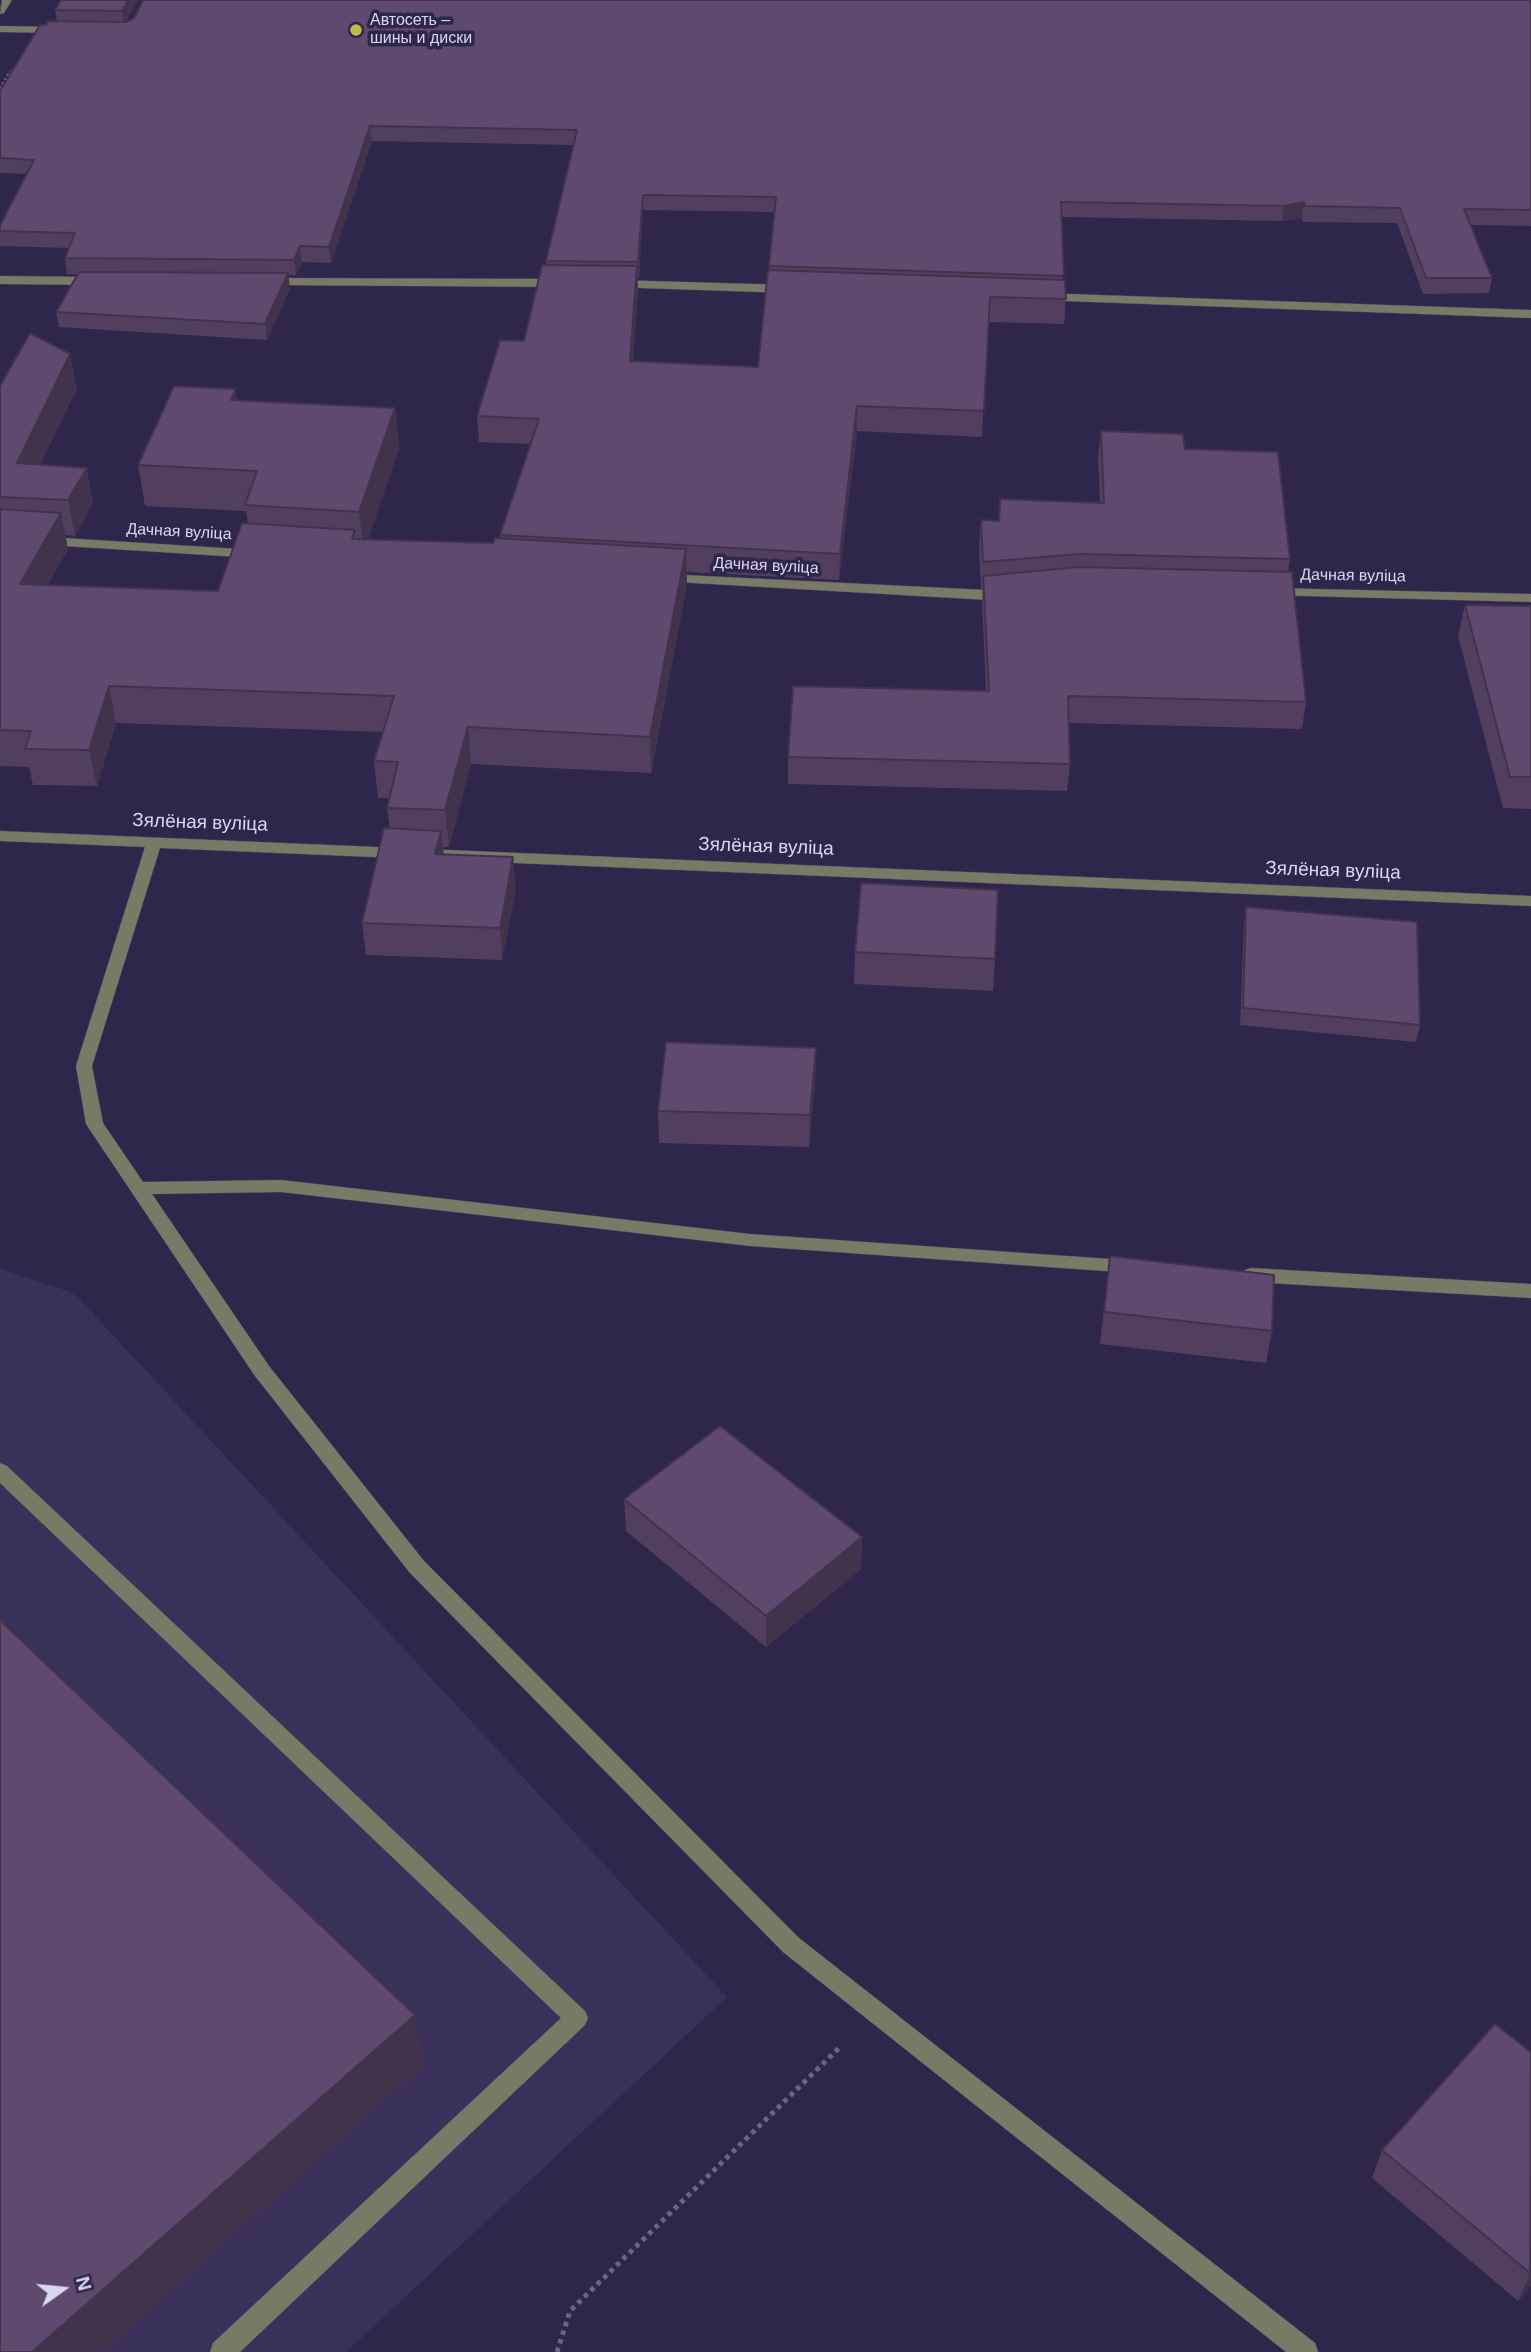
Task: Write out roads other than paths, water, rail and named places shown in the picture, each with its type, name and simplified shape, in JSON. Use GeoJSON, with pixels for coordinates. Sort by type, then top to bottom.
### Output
{"type":"FeatureCollection","features":[{"type":"Feature","properties":{"kind":"street"},"geometry":{"type":"LineString","coordinates":[[0,11],[7,0]]}},
{"type":"Feature","properties":{"kind":"street"},"geometry":{"type":"LineString","coordinates":[[0,29],[67,30]]}},
{"type":"Feature","properties":{"kind":"street"},"geometry":{"type":"LineString","coordinates":[[0,280],[110,281]]}},
{"type":"Feature","properties":{"kind":"street"},"geometry":{"type":"LineString","coordinates":[[248,281],[578,283]]}},
{"type":"Feature","properties":{"kind":"street"},"geometry":{"type":"LineString","coordinates":[[605,284],[799,289]]}},
{"type":"Feature","properties":{"kind":"street"},"geometry":{"type":"LineString","coordinates":[[1034,297],[1531,314]]}},
{"type":"Feature","properties":{"kind":"street","name":"Дачная вуліца"},"geometry":{"type":"LineString","coordinates":[[0,538],[270,555]]}},
{"type":"Feature","properties":{"kind":"street","name":"Дачная вуліца"},"geometry":{"type":"LineString","coordinates":[[643,576],[988,596],[1026,592]]}},
{"type":"Feature","properties":{"kind":"street","name":"Дачная вуліца"},"geometry":{"type":"LineString","coordinates":[[1255,592],[1531,598]]}},
{"type":"Feature","properties":{"kind":"street","name":"Зялёная вуліца"},"geometry":{"type":"LineString","coordinates":[[0,836],[1531,901]]}},
{"type":"Feature","properties":{"kind":"street"},"geometry":{"type":"LineString","coordinates":[[154,842],[84,1066],[95,1125],[262,1371],[417,1567],[791,1945],[1306,2352]]}},
{"type":"Feature","properties":{"kind":"street"},"geometry":{"type":"LineString","coordinates":[[138,1188],[281,1186],[750,1240],[1151,1268]]}},
{"type":"Feature","properties":{"kind":"street"},"geometry":{"type":"LineString","coordinates":[[1234,1274],[1531,1291]]}},
{"type":"Feature","properties":{"kind":"street"},"geometry":{"type":"LineString","coordinates":[[0,1471],[577,2018],[222,2352]]}},
{"type":"Feature","properties":{"kind":"place","name":"Автосеть – шины и диски"},"geometry":{"type":"Point","coordinates":[356,30]}}]}
